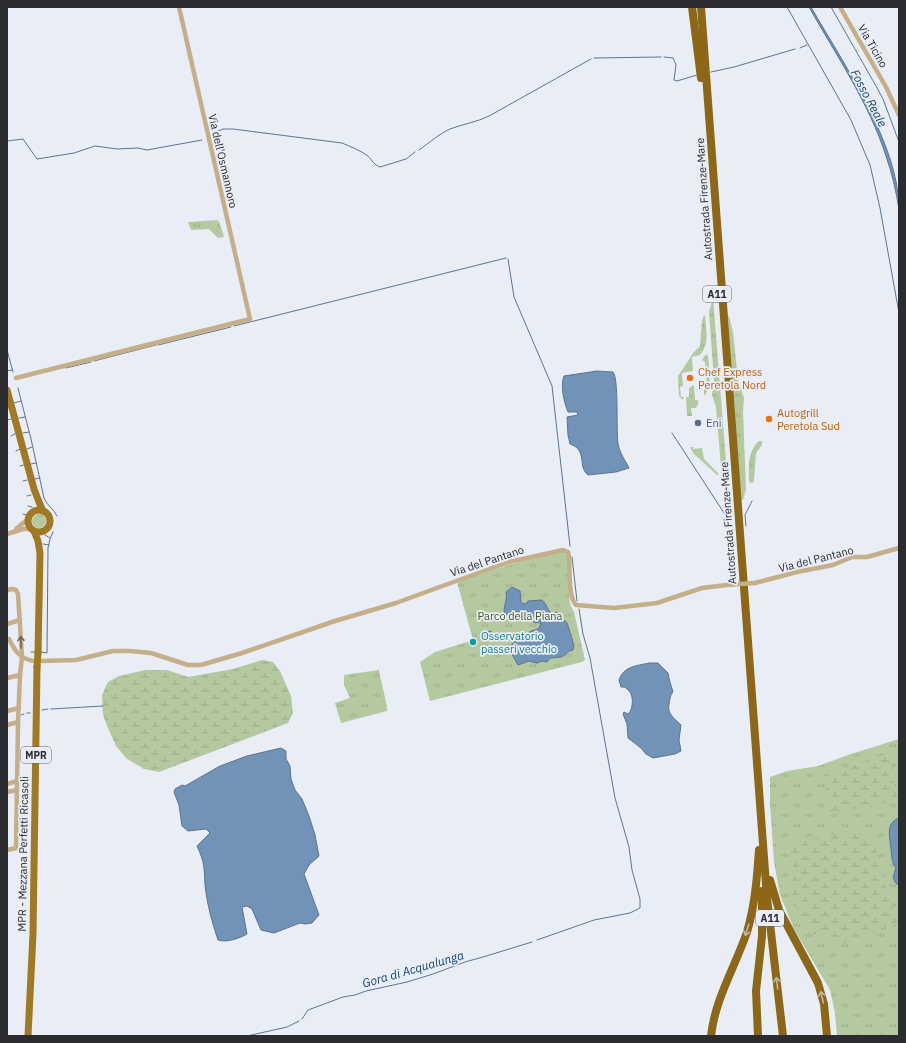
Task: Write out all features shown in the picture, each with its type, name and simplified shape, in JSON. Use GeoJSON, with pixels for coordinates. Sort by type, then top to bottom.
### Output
{"type":"FeatureCollection","features":[{"type":"Feature","properties":{"kind":"highway"},"geometry":{"type":"LineString","coordinates":[[692,7],[704,78]]}},
{"type":"Feature","properties":{"kind":"highway","name":"Autostrada Firenze-Mare"},"geometry":{"type":"LineString","coordinates":[[696,7],[704,78],[767,898],[783,1036]]}},
{"type":"Feature","properties":{"kind":"highway","name":"Autostrada Firenze-Mare"},"geometry":{"type":"LineString","coordinates":[[701,7],[704,78],[762,890],[762,930],[756,991],[758,1036]]}},
{"type":"Feature","properties":{"kind":"highway"},"geometry":{"type":"LineString","coordinates":[[704,78],[705,7]]}},
{"type":"Feature","properties":{"kind":"highway"},"geometry":{"type":"LineString","coordinates":[[760,800],[770,878],[774,895],[786,924],[818,983],[824,1004],[827,1036]]}},
{"type":"Feature","properties":{"kind":"highway"},"geometry":{"type":"LineString","coordinates":[[711,1036],[716,1008],[751,918],[755,897],[759,850]]}},
{"type":"Feature","properties":{"kind":"main road"},"geometry":{"type":"LineString","coordinates":[[7,390],[34,489],[43,511]]}},
{"type":"Feature","properties":{"kind":"main road"},"geometry":{"type":"LineString","coordinates":[[30,516],[37,510],[43,511],[48,514],[50,519],[49,527],[45,531],[39,533],[33,530],[28,523],[30,516],[34,504],[34,489]]}},
{"type":"Feature","properties":{"kind":"main road","name":"MPR - Mezzana Perfetti Ricasoli"},"geometry":{"type":"LineString","coordinates":[[28,1036],[33,934],[40,553],[38,541],[33,530]]}},
{"type":"Feature","properties":{"kind":"main road","name":"MPR - Mezzana Perfetti Ricasoli"},"geometry":{"type":"LineString","coordinates":[[40,553],[45,531]]}},
{"type":"Feature","properties":{"kind":"street","name":"Via dell'Osmannoro"},"geometry":{"type":"LineString","coordinates":[[16,378],[250,319],[179,7]]}},
{"type":"Feature","properties":{"kind":"street","name":"Via Ticino"},"geometry":{"type":"LineString","coordinates":[[840,7],[886,88],[899,115]]}},
{"type":"Feature","properties":{"kind":"street"},"geometry":{"type":"LineString","coordinates":[[7,534],[13,531],[30,516]]}},
{"type":"Feature","properties":{"kind":"street"},"geometry":{"type":"LineString","coordinates":[[13,531],[24,529],[33,530]]}},
{"type":"Feature","properties":{"kind":"street","name":"Via del Pantano"},"geometry":{"type":"LineString","coordinates":[[22,657],[38,663],[76,660],[113,652],[130,651],[151,654],[188,665],[201,665],[242,653],[335,621],[396,604],[445,584],[509,562],[563,550],[568,552],[571,593],[576,605],[614,608],[657,603],[702,588],[755,583],[797,572],[833,565],[852,557],[867,557],[899,548]]}},
{"type":"Feature","properties":{"kind":"street"},"geometry":{"type":"LineString","coordinates":[[7,590],[16,590],[18,594],[22,657],[18,722],[16,848],[7,850]]}},
{"type":"Feature","properties":{"kind":"street"},"geometry":{"type":"LineString","coordinates":[[7,624],[20,620]]}},
{"type":"Feature","properties":{"kind":"street"},"geometry":{"type":"LineString","coordinates":[[9,639],[15,650],[22,657]]}},
{"type":"Feature","properties":{"kind":"street"},"geometry":{"type":"LineString","coordinates":[[7,678],[20,675]]}},
{"type":"Feature","properties":{"kind":"street"},"geometry":{"type":"LineString","coordinates":[[7,711],[19,708]]}},
{"type":"Feature","properties":{"kind":"street"},"geometry":{"type":"LineString","coordinates":[[7,725],[18,722]]}},
{"type":"Feature","properties":{"kind":"street"},"geometry":{"type":"LineString","coordinates":[[7,784],[17,781]]}},
{"type":"Feature","properties":{"kind":"street"},"geometry":{"type":"LineString","coordinates":[[7,792],[17,790]]}},
{"type":"Feature","properties":{"kind":"green space"},"geometry":{"type":"Polygon","coordinates":[[[219,220],[214,224],[219,221],[224,237],[218,238],[209,229],[191,230],[188,222],[219,220]]]}},
{"type":"Feature","properties":{"kind":"green space"},"geometry":{"type":"Polygon","coordinates":[[[713,298],[727,489],[721,467],[716,407],[712,395],[714,380],[709,312],[713,298]]]}},
{"type":"Feature","properties":{"kind":"green space"},"geometry":{"type":"Polygon","coordinates":[[[704,315],[706,342],[700,355],[692,357],[693,371],[682,373],[683,386],[680,387],[681,397],[684,397],[683,400],[679,396],[678,376],[694,352],[700,346],[702,321],[704,315]]]}},
{"type":"Feature","properties":{"kind":"green space"},"geometry":{"type":"Polygon","coordinates":[[[728,316],[733,332],[738,380],[744,398],[743,412],[746,489],[743,500],[741,500],[728,316]]]}},
{"type":"Feature","properties":{"kind":"green space"},"geometry":{"type":"Polygon","coordinates":[[[706,354],[708,356],[710,377],[709,387],[704,396],[704,389],[707,388],[705,362],[702,360],[706,354]]]}},
{"type":"Feature","properties":{"kind":"green space"},"geometry":{"type":"Polygon","coordinates":[[[694,385],[695,400],[698,400],[698,404],[696,408],[691,408],[692,416],[687,416],[686,397],[689,397],[689,388],[694,385]]]}},
{"type":"Feature","properties":{"kind":"green space"},"geometry":{"type":"Polygon","coordinates":[[[759,441],[762,441],[762,445],[756,453],[754,480],[753,483],[751,483],[749,481],[749,465],[752,450],[759,441]]]}},
{"type":"Feature","properties":{"kind":"green space"},"geometry":{"type":"Polygon","coordinates":[[[690,447],[693,447],[693,449],[702,448],[704,459],[718,473],[718,475],[693,453],[690,447]]]}},
{"type":"Feature","properties":{"kind":"green space"},"geometry":{"type":"Polygon","coordinates":[[[36,514],[42,514],[46,518],[46,524],[42,528],[36,528],[32,524],[32,518],[36,514]]]}},
{"type":"Feature","properties":{"kind":"green space","name":"Parco della Piana"},"geometry":{"type":"Polygon","coordinates":[[[564,552],[567,556],[570,604],[574,612],[585,660],[430,701],[420,662],[435,652],[473,640],[457,582],[508,565],[564,552]]]}},
{"type":"Feature","properties":{"kind":"green space"},"geometry":{"type":"Polygon","coordinates":[[[262,660],[273,662],[280,671],[291,696],[293,713],[288,723],[159,772],[144,769],[127,759],[116,746],[103,715],[102,695],[108,682],[119,676],[145,670],[167,670],[188,677],[233,669],[262,660]]]}},
{"type":"Feature","properties":{"kind":"green space"},"geometry":{"type":"Polygon","coordinates":[[[379,670],[387,711],[341,723],[335,703],[350,698],[344,685],[344,675],[379,670]]]}},
{"type":"Feature","properties":{"kind":"green space"},"geometry":{"type":"Polygon","coordinates":[[[899,739],[899,1036],[837,1036],[835,1013],[830,990],[794,929],[780,895],[774,862],[770,804],[770,777],[787,771],[818,766],[899,739]]]}},
{"type":"Feature","properties":{"kind":"green space"},"geometry":{"type":"Polygon","coordinates":[[[883,755],[890,758],[898,800],[830,815],[823,775],[883,755]]]}},
{"type":"Feature","properties":{"kind":"green space"},"geometry":{"type":"Polygon","coordinates":[[[854,830],[875,847],[888,897],[899,923],[874,934],[845,942],[828,940],[814,934],[800,915],[791,893],[795,865],[789,852],[797,842],[854,830]]]}},
{"type":"Feature","properties":{"kind":"water"},"geometry":{"type":"Polygon","coordinates":[[[809,7],[811,7],[853,78],[880,131],[890,158],[897,184],[899,209],[894,182],[888,162],[871,117],[809,7]]]}},
{"type":"Feature","properties":{"kind":"water"},"geometry":{"type":"Polygon","coordinates":[[[597,371],[613,372],[615,376],[618,443],[621,453],[629,468],[616,472],[588,475],[583,467],[579,450],[570,444],[567,417],[578,415],[577,412],[568,412],[562,384],[564,376],[597,371]]]}},
{"type":"Feature","properties":{"kind":"water"},"geometry":{"type":"Polygon","coordinates":[[[512,587],[520,591],[521,603],[526,604],[528,601],[542,600],[551,613],[560,613],[563,617],[562,620],[566,621],[568,624],[574,646],[573,650],[569,651],[563,656],[550,658],[547,662],[542,661],[537,663],[529,661],[518,665],[511,653],[510,646],[516,641],[516,636],[518,634],[519,637],[521,635],[522,638],[531,631],[538,629],[541,624],[538,622],[535,623],[521,612],[516,612],[505,616],[504,610],[506,592],[512,587]]]}},
{"type":"Feature","properties":{"kind":"water"},"geometry":{"type":"Polygon","coordinates":[[[491,631],[493,640],[484,641],[482,633],[491,631]]]}},
{"type":"Feature","properties":{"kind":"water"},"geometry":{"type":"Polygon","coordinates":[[[649,663],[658,663],[668,673],[673,692],[671,694],[669,711],[681,725],[679,740],[681,751],[675,754],[653,758],[646,754],[628,738],[627,724],[623,714],[624,712],[628,714],[630,712],[632,697],[627,688],[621,687],[619,680],[621,675],[627,669],[649,663]]]}},
{"type":"Feature","properties":{"kind":"water"},"geometry":{"type":"Polygon","coordinates":[[[281,748],[286,751],[286,759],[290,766],[291,779],[295,790],[302,799],[315,835],[319,856],[309,865],[304,874],[319,915],[312,923],[300,923],[274,933],[261,930],[252,909],[247,906],[242,907],[247,934],[229,940],[218,940],[207,899],[203,861],[197,846],[210,833],[206,829],[188,831],[182,826],[179,805],[174,792],[175,789],[182,785],[185,786],[220,766],[247,756],[281,748]]]}},
{"type":"Feature","properties":{"kind":"water"},"geometry":{"type":"Polygon","coordinates":[[[899,818],[899,886],[893,878],[896,868],[892,859],[889,831],[892,823],[899,818]]]}},
{"type":"Feature","properties":{"kind":"waterway"},"geometry":{"type":"LineString","coordinates":[[787,7],[851,120],[870,165],[880,208],[899,313]]}},
{"type":"Feature","properties":{"kind":"waterway","name":"Fosso Reale"},"geometry":{"type":"LineString","coordinates":[[831,7],[883,99],[899,142]]}},
{"type":"Feature","properties":{"kind":"waterway"},"geometry":{"type":"LineString","coordinates":[[800,48],[807,45]]}},
{"type":"Feature","properties":{"kind":"waterway"},"geometry":{"type":"LineString","coordinates":[[711,72],[734,67],[795,49]]}},
{"type":"Feature","properties":{"kind":"waterway"},"geometry":{"type":"LineString","coordinates":[[594,58],[661,57]]}},
{"type":"Feature","properties":{"kind":"waterway"},"geometry":{"type":"LineString","coordinates":[[664,57],[673,58],[676,65],[674,80],[677,81],[697,75]]}},
{"type":"Feature","properties":{"kind":"waterway"},"geometry":{"type":"LineString","coordinates":[[419,150],[446,131],[489,116],[591,59]]}},
{"type":"Feature","properties":{"kind":"waterway"},"geometry":{"type":"LineString","coordinates":[[216,132],[223,129],[233,129],[342,143],[365,154],[380,167],[406,159],[415,152]]}},
{"type":"Feature","properties":{"kind":"waterway"},"geometry":{"type":"LineString","coordinates":[[7,141],[23,139],[37,159],[74,153],[95,146],[117,149],[138,148],[147,150],[202,140]]}},
{"type":"Feature","properties":{"kind":"waterway"},"geometry":{"type":"LineString","coordinates":[[234,326],[506,258]]}},
{"type":"Feature","properties":{"kind":"waterway"},"geometry":{"type":"LineString","coordinates":[[508,259],[514,297],[552,386],[570,546]]}},
{"type":"Feature","properties":{"kind":"waterway"},"geometry":{"type":"LineString","coordinates":[[158,345],[231,327]]}},
{"type":"Feature","properties":{"kind":"waterway"},"geometry":{"type":"LineString","coordinates":[[94,361],[156,345]]}},
{"type":"Feature","properties":{"kind":"waterway"},"geometry":{"type":"LineString","coordinates":[[7,350],[13,372]]}},
{"type":"Feature","properties":{"kind":"waterway"},"geometry":{"type":"LineString","coordinates":[[66,368],[91,362]]}},
{"type":"Feature","properties":{"kind":"waterway"},"geometry":{"type":"LineString","coordinates":[[7,371],[12,370]]}},
{"type":"Feature","properties":{"kind":"waterway"},"geometry":{"type":"LineString","coordinates":[[18,388],[44,498],[57,516]]}},
{"type":"Feature","properties":{"kind":"waterway"},"geometry":{"type":"LineString","coordinates":[[14,403],[21,401]]}},
{"type":"Feature","properties":{"kind":"waterway"},"geometry":{"type":"LineString","coordinates":[[19,418],[25,417]]}},
{"type":"Feature","properties":{"kind":"waterway"},"geometry":{"type":"LineString","coordinates":[[7,420],[11,419]]}},
{"type":"Feature","properties":{"kind":"waterway"},"geometry":{"type":"LineString","coordinates":[[23,433],[29,432]]}},
{"type":"Feature","properties":{"kind":"waterway"},"geometry":{"type":"LineString","coordinates":[[672,433],[726,516],[728,527]]}},
{"type":"Feature","properties":{"kind":"waterway"},"geometry":{"type":"LineString","coordinates":[[11,436],[15,434]]}},
{"type":"Feature","properties":{"kind":"waterway"},"geometry":{"type":"LineString","coordinates":[[27,449],[32,447]]}},
{"type":"Feature","properties":{"kind":"waterway"},"geometry":{"type":"LineString","coordinates":[[16,451],[20,449]]}},
{"type":"Feature","properties":{"kind":"waterway"},"geometry":{"type":"LineString","coordinates":[[31,464],[36,463]]}},
{"type":"Feature","properties":{"kind":"waterway"},"geometry":{"type":"LineString","coordinates":[[20,466],[24,465]]}},
{"type":"Feature","properties":{"kind":"waterway"},"geometry":{"type":"LineString","coordinates":[[35,479],[40,478]]}},
{"type":"Feature","properties":{"kind":"waterway"},"geometry":{"type":"LineString","coordinates":[[23,481],[27,480]]}},
{"type":"Feature","properties":{"kind":"waterway"},"geometry":{"type":"LineString","coordinates":[[27,496],[31,495]]}},
{"type":"Feature","properties":{"kind":"waterway"},"geometry":{"type":"LineString","coordinates":[[746,526],[745,515],[752,501]]}},
{"type":"Feature","properties":{"kind":"waterway"},"geometry":{"type":"LineString","coordinates":[[28,506],[32,507]]}},
{"type":"Feature","properties":{"kind":"waterway"},"geometry":{"type":"LineString","coordinates":[[41,652],[47,653],[48,548],[53,532]]}},
{"type":"Feature","properties":{"kind":"waterway"},"geometry":{"type":"LineString","coordinates":[[45,535],[50,538]]}},
{"type":"Feature","properties":{"kind":"waterway"},"geometry":{"type":"LineString","coordinates":[[43,544],[49,545]]}},
{"type":"Feature","properties":{"kind":"waterway"},"geometry":{"type":"LineString","coordinates":[[572,557],[577,601]]}},
{"type":"Feature","properties":{"kind":"waterway"},"geometry":{"type":"LineString","coordinates":[[537,940],[594,920],[630,913],[640,908],[640,899],[632,870],[629,847],[615,798],[590,658],[583,634],[579,609]]}},
{"type":"Feature","properties":{"kind":"waterway"},"geometry":{"type":"LineString","coordinates":[[51,709],[103,706]]}},
{"type":"Feature","properties":{"kind":"waterway"},"geometry":{"type":"LineString","coordinates":[[42,710],[48,709]]}},
{"type":"Feature","properties":{"kind":"waterway","name":"Gora di Acqualunga"},"geometry":{"type":"LineString","coordinates":[[302,1019],[308,1010],[343,997],[407,982],[465,962],[532,942]]}},
{"type":"Feature","properties":{"kind":"waterway","name":"Gora di Acqualunga"},"geometry":{"type":"LineString","coordinates":[[247,1036],[287,1027],[299,1021]]}},
{"type":"Feature","properties":{"kind":"place","name":"Chef Express Peretola Nord"},"geometry":{"type":"Point","coordinates":[690,378]}},
{"type":"Feature","properties":{"kind":"place","name":"Autogrill Peretola Sud"},"geometry":{"type":"Point","coordinates":[769,419]}},
{"type":"Feature","properties":{"kind":"place","name":"Eni"},"geometry":{"type":"Point","coordinates":[698,423]}},
{"type":"Feature","properties":{"kind":"place","name":"Osservatorio passeri vecchio"},"geometry":{"type":"Point","coordinates":[473,642]}}]}
